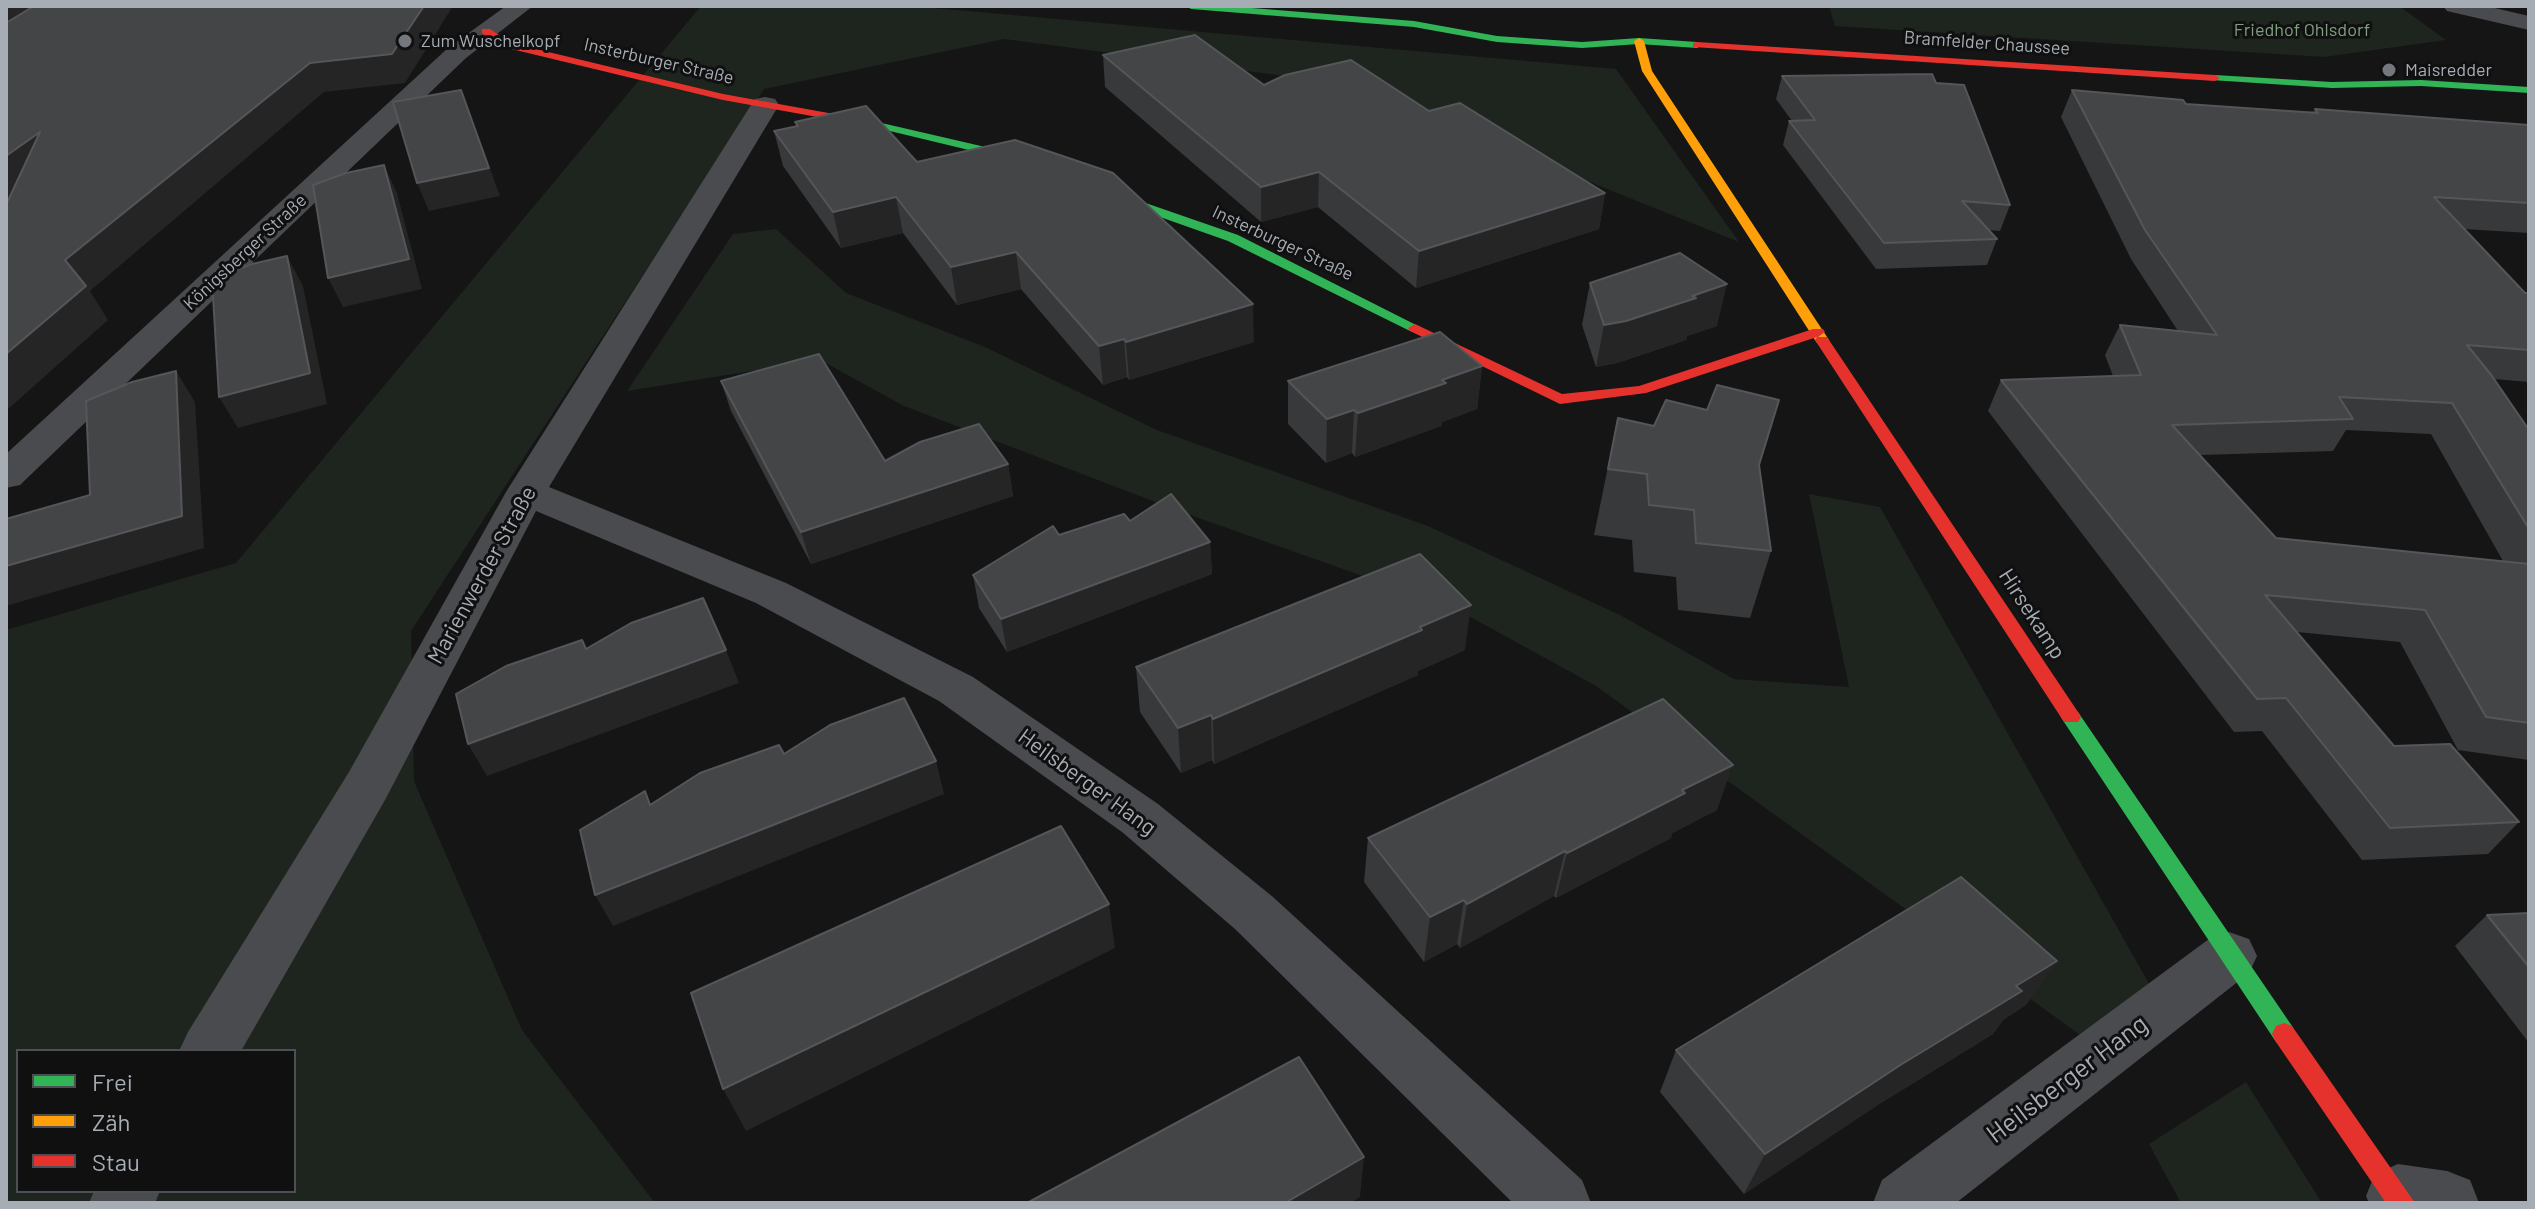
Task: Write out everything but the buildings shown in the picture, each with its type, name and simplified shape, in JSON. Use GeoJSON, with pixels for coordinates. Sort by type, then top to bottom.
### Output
{"type":"FeatureCollection","features":[{"type":"Feature","properties":{"kind":"street","name":"Königsberger Straße"},"geometry":{"type":"LineString","coordinates":[[6,476],[449,60],[489,18],[521,6]]}},
{"type":"Feature","properties":{"kind":"street","name":"Bramfelder Chaussee"},"geometry":{"type":"LineString","coordinates":[[1191,6],[1414,24],[1500,21],[1584,27],[1639,41],[2332,85],[2421,83],[2529,90]]}},
{"type":"Feature","properties":{"kind":"street"},"geometry":{"type":"LineString","coordinates":[[2455,6],[2529,23]]}},
{"type":"Feature","properties":{"kind":"street","name":"Insterburger Straße"},"geometry":{"type":"LineString","coordinates":[[489,18],[507,45],[765,105],[836,116],[977,148],[1219,233],[1560,399],[1641,390],[1818,332]]}},
{"type":"Feature","properties":{"kind":"street","name":"Hirsekamp"},"geometry":{"type":"LineString","coordinates":[[1639,41],[1647,71],[2229,956],[2415,1201]]}},
{"type":"Feature","properties":{"kind":"street","name":"Bramfelder Chaussee"},"geometry":{"type":"LineString","coordinates":[[2332,85],[2417,101]]}},
{"type":"Feature","properties":{"kind":"street","name":"Marienwerder Straße"},"geometry":{"type":"LineString","coordinates":[[210,1049],[367,786],[526,492],[765,105]]}},
{"type":"Feature","properties":{"kind":"street","name":"Heilsberger Hang"},"geometry":{"type":"LineString","coordinates":[[526,492],[771,593],[956,689],[1140,818],[1254,913],[1559,1203]]}},
{"type":"Feature","properties":{"kind":"street","name":"Heilsberger Hang"},"geometry":{"type":"LineString","coordinates":[[1905,1203],[2229,956]]}},
{"type":"Feature","properties":{"kind":"green space"},"geometry":{"type":"Polygon","coordinates":[[[701,6],[912,6],[1616,69],[1739,242],[1346,84],[1004,39],[764,89],[411,631],[414,781],[522,1030],[655,1203],[6,1203],[6,630],[236,563],[701,6]]]}},
{"type":"Feature","properties":{"kind":"green space","name":"Friedhof Ohlsdorf"},"geometry":{"type":"Polygon","coordinates":[[[1829,6],[2399,6],[2446,40],[2324,57],[1835,26],[1829,6]]]}},
{"type":"Feature","properties":{"kind":"green space"},"geometry":{"type":"Polygon","coordinates":[[[776,229],[846,293],[985,347],[1157,430],[1428,526],[1620,615],[1734,679],[1849,687],[1809,494],[1880,507],[2152,989],[2083,1037],[1596,686],[1456,609],[1179,511],[904,406],[820,360],[627,391],[733,234],[776,229]]]}},
{"type":"Feature","properties":{"kind":"green space"},"geometry":{"type":"Polygon","coordinates":[[[2246,1082],[2322,1203],[2181,1203],[2149,1144],[2246,1082]]]}},
{"type":"Feature","properties":{"kind":"traffic: fast"},"geometry":{"type":"LineString","coordinates":[[1191,6],[1414,24],[1497,39],[1582,45],[1639,41],[1697,45]]}},
{"type":"Feature","properties":{"kind":"traffic: fast"},"geometry":{"type":"LineString","coordinates":[[2215,78],[2332,85],[2421,83],[2529,90]]}},
{"type":"Feature","properties":{"kind":"traffic: fast"},"geometry":{"type":"LineString","coordinates":[[873,124],[977,148],[1233,238],[1415,328]]}},
{"type":"Feature","properties":{"kind":"traffic: fast"},"geometry":{"type":"LineString","coordinates":[[2071,717],[2284,1034]]}},
{"type":"Feature","properties":{"kind":"traffic: slow"},"geometry":{"type":"LineString","coordinates":[[1639,41],[1647,71],[1822,340]]}},
{"type":"Feature","properties":{"kind":"traffic: jam"},"geometry":{"type":"LineString","coordinates":[[486,31],[507,45],[723,97],[873,124]]}},
{"type":"Feature","properties":{"kind":"traffic: jam"},"geometry":{"type":"LineString","coordinates":[[1697,45],[2215,78]]}},
{"type":"Feature","properties":{"kind":"traffic: jam"},"geometry":{"type":"LineString","coordinates":[[1415,328],[1560,399],[1641,390],[1818,332]]}},
{"type":"Feature","properties":{"kind":"traffic: jam"},"geometry":{"type":"LineString","coordinates":[[1822,340],[2071,717]]}},
{"type":"Feature","properties":{"kind":"traffic: jam"},"geometry":{"type":"LineString","coordinates":[[2284,1034],[2402,1203]]}},
{"type":"Feature","properties":{"kind":"place","name":"Zum Wuschelkopf"},"geometry":{"type":"Point","coordinates":[405,41]}},
{"type":"Feature","properties":{"kind":"place","name":"Maisredder"},"geometry":{"type":"Point","coordinates":[2389,70]}}]}
